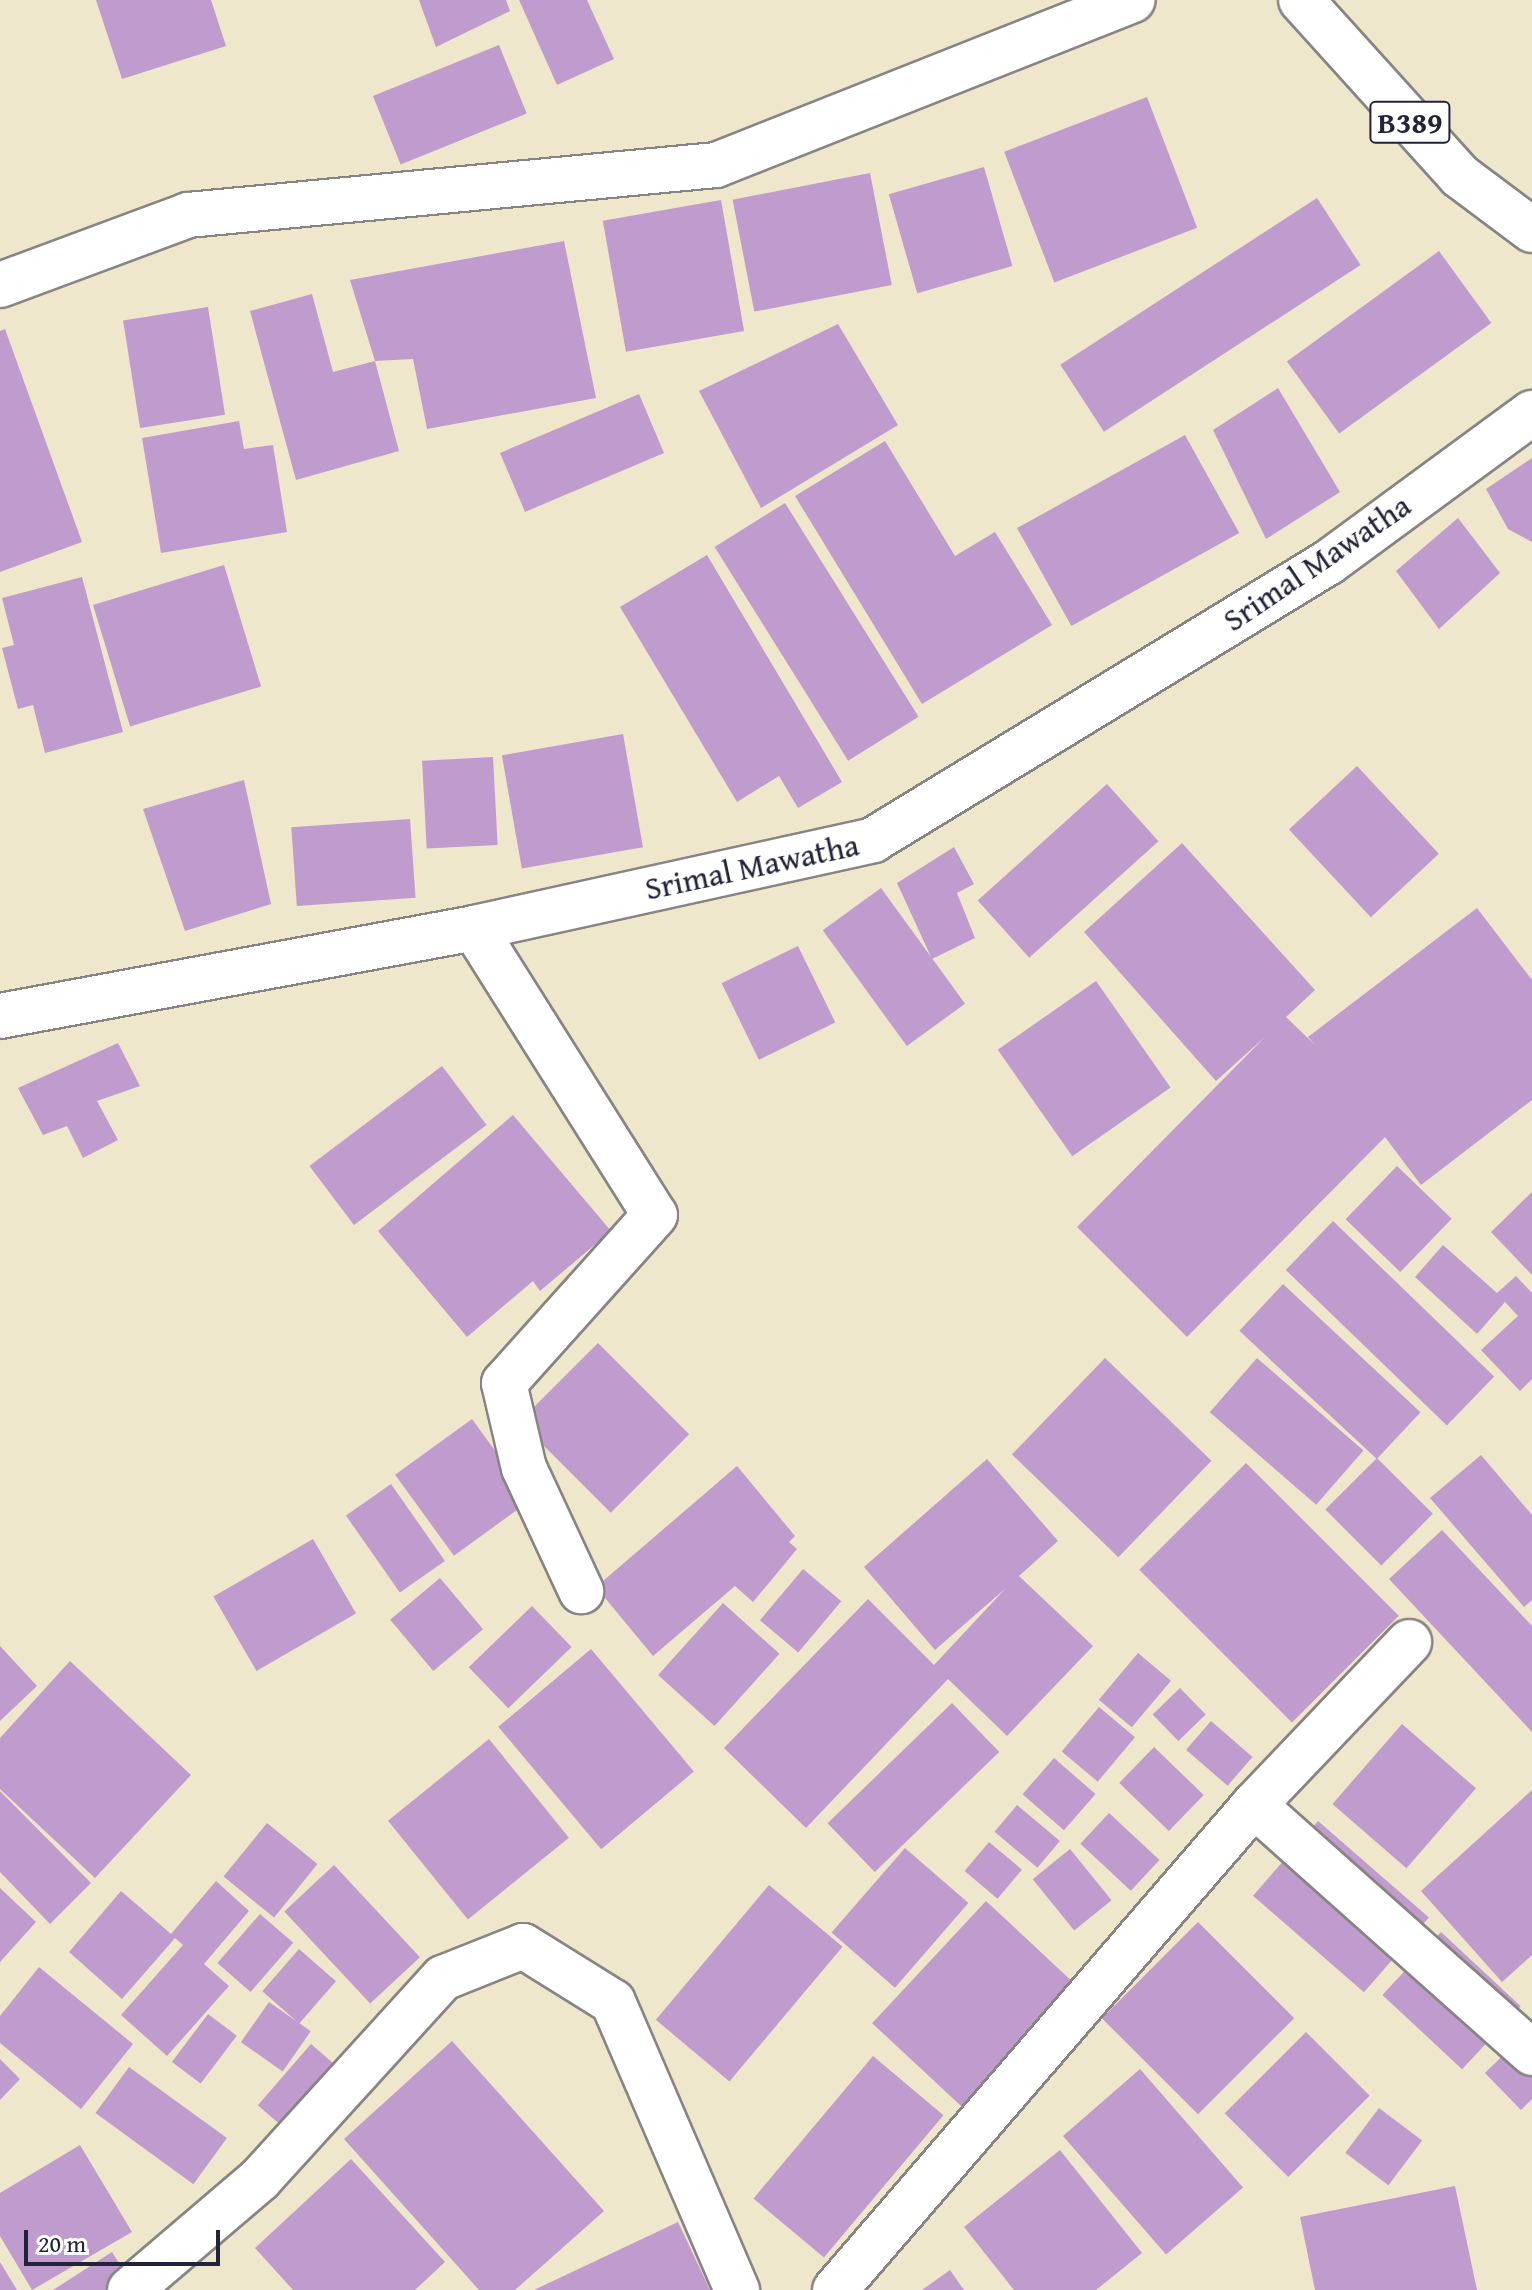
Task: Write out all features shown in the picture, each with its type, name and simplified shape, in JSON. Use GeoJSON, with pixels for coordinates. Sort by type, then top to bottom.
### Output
{"type":"FeatureCollection","features":[{"type":"Feature","properties":{"kind":"street"},"geometry":{"type":"LineString","coordinates":[[0,285],[188,215],[716,165],[1132,0]]}},
{"type":"Feature","properties":{"kind":"street","name":"B389"},"geometry":{"type":"LineString","coordinates":[[1301,0],[1460,176],[1532,230]]}},
{"type":"Feature","properties":{"kind":"street","name":"Srimal Mawatha"},"geometry":{"type":"LineString","coordinates":[[0,1016],[474,928],[873,840],[1329,562],[1532,413]]}},
{"type":"Feature","properties":{"kind":"street"},"geometry":{"type":"LineString","coordinates":[[474,928],[655,1215],[504,1383],[524,1468],[581,1591]]}},
{"type":"Feature","properties":{"kind":"street"},"geometry":{"type":"LineString","coordinates":[[835,2290],[1254,1805],[1409,1642]]}},
{"type":"Feature","properties":{"kind":"street"},"geometry":{"type":"LineString","coordinates":[[1254,1805],[1532,2053]]}},
{"type":"Feature","properties":{"kind":"street"},"geometry":{"type":"LineString","coordinates":[[130,2290],[260,2179],[443,1978],[523,1946],[613,2002],[737,2290]]}},
{"type":"Feature","properties":{"kind":"building"},"geometry":{"type":"Polygon","coordinates":[[[96,0],[211,0],[226,46],[122,79],[96,0]]]}},
{"type":"Feature","properties":{"kind":"building"},"geometry":{"type":"Polygon","coordinates":[[[419,0],[506,0],[510,11],[436,47],[419,0]]]}},
{"type":"Feature","properties":{"kind":"building"},"geometry":{"type":"Polygon","coordinates":[[[519,0],[587,0],[614,59],[557,85],[519,0]]]}},
{"type":"Feature","properties":{"kind":"building"},"geometry":{"type":"Polygon","coordinates":[[[499,45],[527,114],[401,165],[373,96],[499,45]]]}},
{"type":"Feature","properties":{"kind":"building"},"geometry":{"type":"Polygon","coordinates":[[[1147,97],[1197,228],[1054,283],[1004,152],[1147,97]]]}},
{"type":"Feature","properties":{"kind":"building"},"geometry":{"type":"Polygon","coordinates":[[[984,167],[1012,266],[917,293],[889,194],[984,167]]]}},
{"type":"Feature","properties":{"kind":"building"},"geometry":{"type":"Polygon","coordinates":[[[870,173],[892,285],[754,312],[733,200],[870,173]]]}},
{"type":"Feature","properties":{"kind":"building"},"geometry":{"type":"Polygon","coordinates":[[[1317,198],[1361,265],[1104,432],[1060,365],[1317,198]]]}},
{"type":"Feature","properties":{"kind":"building"},"geometry":{"type":"Polygon","coordinates":[[[721,200],[744,331],[626,352],[603,221],[721,200]]]}},
{"type":"Feature","properties":{"kind":"building"},"geometry":{"type":"Polygon","coordinates":[[[564,241],[596,398],[427,429],[413,359],[375,361],[350,280],[564,241]]]}},
{"type":"Feature","properties":{"kind":"building"},"geometry":{"type":"Polygon","coordinates":[[[1439,251],[1491,323],[1339,434],[1287,362],[1439,251]]]}},
{"type":"Feature","properties":{"kind":"building"},"geometry":{"type":"Polygon","coordinates":[[[312,294],[333,372],[375,361],[399,451],[296,480],[250,311],[312,294]]]}},
{"type":"Feature","properties":{"kind":"building"},"geometry":{"type":"Polygon","coordinates":[[[208,307],[225,415],[140,428],[123,320],[208,307]]]}},
{"type":"Feature","properties":{"kind":"building"},"geometry":{"type":"Polygon","coordinates":[[[838,324],[898,425],[761,508],[699,391],[838,324]]]}},
{"type":"Feature","properties":{"kind":"building"},"geometry":{"type":"Polygon","coordinates":[[[5,329],[82,542],[0,572],[0,331],[5,329]]]}},
{"type":"Feature","properties":{"kind":"building"},"geometry":{"type":"Polygon","coordinates":[[[1278,388],[1340,492],[1266,539],[1213,430],[1278,388]]]}},
{"type":"Feature","properties":{"kind":"building"},"geometry":{"type":"Polygon","coordinates":[[[639,394],[664,453],[525,512],[500,453],[639,394]]]}},
{"type":"Feature","properties":{"kind":"building"},"geometry":{"type":"Polygon","coordinates":[[[239,421],[244,449],[273,445],[287,532],[161,553],[142,438],[239,421]]]}},
{"type":"Feature","properties":{"kind":"building"},"geometry":{"type":"Polygon","coordinates":[[[1185,435],[1239,533],[1071,626],[1017,528],[1185,435]]]}},
{"type":"Feature","properties":{"kind":"building"},"geometry":{"type":"Polygon","coordinates":[[[885,441],[955,556],[995,532],[1052,625],[922,704],[795,496],[885,441]]]}},
{"type":"Feature","properties":{"kind":"building"},"geometry":{"type":"Polygon","coordinates":[[[1532,458],[1532,542],[1508,529],[1486,489],[1532,458]]]}},
{"type":"Feature","properties":{"kind":"building"},"geometry":{"type":"Polygon","coordinates":[[[785,503],[919,717],[848,761],[715,547],[785,503]]]}},
{"type":"Feature","properties":{"kind":"building"},"geometry":{"type":"Polygon","coordinates":[[[1458,518],[1500,573],[1439,629],[1396,571],[1458,518]]]}},
{"type":"Feature","properties":{"kind":"building"},"geometry":{"type":"Polygon","coordinates":[[[707,555],[842,782],[798,808],[779,776],[737,802],[620,607],[707,555]]]}},
{"type":"Feature","properties":{"kind":"building"},"geometry":{"type":"Polygon","coordinates":[[[224,565],[261,686],[130,727],[93,605],[224,565]]]}},
{"type":"Feature","properties":{"kind":"building"},"geometry":{"type":"Polygon","coordinates":[[[82,577],[123,732],[45,753],[33,705],[18,709],[2,648],[14,645],[2,598],[82,577]]]}},
{"type":"Feature","properties":{"kind":"building"},"geometry":{"type":"Polygon","coordinates":[[[623,734],[643,847],[522,869],[502,755],[623,734]]]}},
{"type":"Feature","properties":{"kind":"building"},"geometry":{"type":"Polygon","coordinates":[[[493,757],[498,845],[427,849],[422,761],[493,757]]]}},
{"type":"Feature","properties":{"kind":"building"},"geometry":{"type":"Polygon","coordinates":[[[1357,766],[1439,854],[1371,917],[1289,829],[1357,766]]]}},
{"type":"Feature","properties":{"kind":"building"},"geometry":{"type":"Polygon","coordinates":[[[244,780],[271,904],[185,931],[143,809],[244,780]]]}},
{"type":"Feature","properties":{"kind":"building"},"geometry":{"type":"Polygon","coordinates":[[[1107,784],[1159,841],[1029,958],[978,900],[1107,784]]]}},
{"type":"Feature","properties":{"kind":"building"},"geometry":{"type":"Polygon","coordinates":[[[410,819],[416,898],[297,906],[291,827],[410,819]]]}},
{"type":"Feature","properties":{"kind":"building"},"geometry":{"type":"Polygon","coordinates":[[[1182,843],[1315,990],[1286,1017],[1315,1045],[1308,1037],[1477,908],[1532,980],[1532,1100],[1421,1185],[1385,1137],[1187,1337],[1077,1227],[1265,1037],[1216,1081],[1084,932],[1182,843]]]}},
{"type":"Feature","properties":{"kind":"building"},"geometry":{"type":"Polygon","coordinates":[[[954,847],[974,884],[957,893],[975,938],[932,959],[897,883],[954,847]]]}},
{"type":"Feature","properties":{"kind":"building"},"geometry":{"type":"Polygon","coordinates":[[[881,888],[965,1004],[907,1046],[823,930],[881,888]]]}},
{"type":"Feature","properties":{"kind":"building"},"geometry":{"type":"Polygon","coordinates":[[[798,946],[835,1022],[759,1060],[722,983],[798,946]]]}},
{"type":"Feature","properties":{"kind":"building"},"geometry":{"type":"Polygon","coordinates":[[[1096,981],[1171,1087],[1072,1156],[998,1050],[1096,981]]]}},
{"type":"Feature","properties":{"kind":"building"},"geometry":{"type":"Polygon","coordinates":[[[118,1043],[140,1086],[97,1101],[118,1140],[83,1158],[67,1126],[43,1135],[18,1088],[118,1043]]]}},
{"type":"Feature","properties":{"kind":"building"},"geometry":{"type":"Polygon","coordinates":[[[442,1066],[487,1125],[354,1225],[309,1166],[442,1066]]]}},
{"type":"Feature","properties":{"kind":"building"},"geometry":{"type":"Polygon","coordinates":[[[513,1115],[611,1231],[540,1291],[533,1281],[467,1337],[378,1231],[513,1115]]]}},
{"type":"Feature","properties":{"kind":"building"},"geometry":{"type":"Polygon","coordinates":[[[1397,1166],[1452,1219],[1400,1272],[1346,1219],[1397,1166]]]}},
{"type":"Feature","properties":{"kind":"building"},"geometry":{"type":"Polygon","coordinates":[[[1532,1192],[1532,1275],[1491,1232],[1532,1192]]]}},
{"type":"Feature","properties":{"kind":"building"},"geometry":{"type":"Polygon","coordinates":[[[1333,1221],[1494,1377],[1447,1426],[1286,1270],[1333,1221]]]}},
{"type":"Feature","properties":{"kind":"building"},"geometry":{"type":"Polygon","coordinates":[[[1443,1245],[1497,1293],[1516,1276],[1532,1293],[1532,1379],[1520,1391],[1481,1350],[1518,1316],[1505,1302],[1477,1334],[1415,1277],[1443,1245]]]}},
{"type":"Feature","properties":{"kind":"building"},"geometry":{"type":"Polygon","coordinates":[[[1283,1284],[1420,1412],[1377,1459],[1239,1331],[1283,1284]]]}},
{"type":"Feature","properties":{"kind":"building"},"geometry":{"type":"Polygon","coordinates":[[[598,1343],[689,1434],[611,1513],[520,1421],[598,1343]]]}},
{"type":"Feature","properties":{"kind":"building"},"geometry":{"type":"Polygon","coordinates":[[[1105,1358],[1211,1461],[1118,1557],[1012,1454],[1105,1358]]]}},
{"type":"Feature","properties":{"kind":"building"},"geometry":{"type":"Polygon","coordinates":[[[1257,1358],[1363,1451],[1316,1505],[1210,1412],[1257,1358]]]}},
{"type":"Feature","properties":{"kind":"building"},"geometry":{"type":"Polygon","coordinates":[[[472,1419],[531,1500],[454,1556],[395,1475],[472,1419]]]}},
{"type":"Feature","properties":{"kind":"building"},"geometry":{"type":"Polygon","coordinates":[[[1481,1455],[1532,1515],[1532,1600],[1524,1607],[1430,1498],[1481,1455]]]}},
{"type":"Feature","properties":{"kind":"building"},"geometry":{"type":"Polygon","coordinates":[[[1377,1458],[1433,1514],[1381,1565],[1325,1510],[1377,1458]]]}},
{"type":"Feature","properties":{"kind":"building"},"geometry":{"type":"Polygon","coordinates":[[[987,1459],[1058,1541],[1019,1576],[1093,1646],[1007,1736],[948,1679],[806,1828],[724,1748],[868,1599],[934,1665],[1006,1588],[935,1650],[864,1567],[987,1459]]]}},
{"type":"Feature","properties":{"kind":"building"},"geometry":{"type":"Polygon","coordinates":[[[1246,1463],[1399,1616],[1292,1723],[1139,1570],[1246,1463]]]}},
{"type":"Feature","properties":{"kind":"building"},"geometry":{"type":"Polygon","coordinates":[[[737,1466],[795,1536],[789,1542],[797,1549],[753,1602],[735,1586],[653,1656],[596,1587],[737,1466]]]}},
{"type":"Feature","properties":{"kind":"building"},"geometry":{"type":"Polygon","coordinates":[[[391,1484],[445,1561],[400,1593],[346,1516],[391,1484]]]}},
{"type":"Feature","properties":{"kind":"building"},"geometry":{"type":"Polygon","coordinates":[[[1442,1530],[1532,1626],[1532,1732],[1389,1579],[1442,1530]]]}},
{"type":"Feature","properties":{"kind":"building"},"geometry":{"type":"Polygon","coordinates":[[[313,1539],[356,1613],[256,1671],[213,1596],[313,1539]]]}},
{"type":"Feature","properties":{"kind":"building"},"geometry":{"type":"Polygon","coordinates":[[[803,1569],[841,1601],[798,1652],[760,1620],[803,1569]]]}},
{"type":"Feature","properties":{"kind":"building"},"geometry":{"type":"Polygon","coordinates":[[[440,1578],[483,1629],[433,1671],[390,1620],[440,1578]]]}},
{"type":"Feature","properties":{"kind":"building"},"geometry":{"type":"Polygon","coordinates":[[[723,1603],[779,1654],[715,1726],[658,1675],[723,1603]]]}},
{"type":"Feature","properties":{"kind":"building"},"geometry":{"type":"Polygon","coordinates":[[[532,1606],[572,1647],[508,1708],[469,1667],[532,1606]]]}},
{"type":"Feature","properties":{"kind":"building"},"geometry":{"type":"Polygon","coordinates":[[[0,1646],[37,1686],[0,1721],[0,1646]]]}},
{"type":"Feature","properties":{"kind":"building"},"geometry":{"type":"Polygon","coordinates":[[[591,1649],[694,1772],[601,1849],[498,1727],[591,1649]]]}},
{"type":"Feature","properties":{"kind":"building"},"geometry":{"type":"Polygon","coordinates":[[[1138,1653],[1171,1681],[1132,1727],[1099,1700],[1138,1653]]]}},
{"type":"Feature","properties":{"kind":"building"},"geometry":{"type":"Polygon","coordinates":[[[70,1661],[191,1775],[95,1878],[0,1789],[0,1738],[70,1661]]]}},
{"type":"Feature","properties":{"kind":"building"},"geometry":{"type":"Polygon","coordinates":[[[1180,1688],[1206,1715],[1178,1741],[1153,1714],[1180,1688]]]}},
{"type":"Feature","properties":{"kind":"building"},"geometry":{"type":"Polygon","coordinates":[[[952,1703],[999,1752],[875,1872],[828,1823],[952,1703]]]}},
{"type":"Feature","properties":{"kind":"building"},"geometry":{"type":"Polygon","coordinates":[[[1099,1707],[1135,1737],[1098,1782],[1062,1751],[1099,1707]]]}},
{"type":"Feature","properties":{"kind":"building"},"geometry":{"type":"Polygon","coordinates":[[[1211,1721],[1253,1757],[1228,1786],[1186,1750],[1211,1721]]]}},
{"type":"Feature","properties":{"kind":"building"},"geometry":{"type":"Polygon","coordinates":[[[1402,1724],[1476,1788],[1406,1868],[1332,1804],[1402,1724]]]}},
{"type":"Feature","properties":{"kind":"building"},"geometry":{"type":"Polygon","coordinates":[[[489,1739],[569,1838],[468,1920],[388,1821],[489,1739]]]}},
{"type":"Feature","properties":{"kind":"building"},"geometry":{"type":"Polygon","coordinates":[[[1154,1747],[1204,1795],[1169,1831],[1119,1783],[1154,1747]]]}},
{"type":"Feature","properties":{"kind":"building"},"geometry":{"type":"Polygon","coordinates":[[[1054,1758],[1096,1794],[1064,1830],[1023,1794],[1054,1758]]]}},
{"type":"Feature","properties":{"kind":"building"},"geometry":{"type":"Polygon","coordinates":[[[1532,1790],[1532,1955],[1502,1982],[1421,1891],[1532,1790]]]}},
{"type":"Feature","properties":{"kind":"building"},"geometry":{"type":"Polygon","coordinates":[[[0,1791],[91,1883],[50,1924],[0,1872],[0,1791]]]}},
{"type":"Feature","properties":{"kind":"building"},"geometry":{"type":"Polygon","coordinates":[[[1017,1805],[1060,1841],[1037,1868],[995,1832],[1017,1805]]]}},
{"type":"Feature","properties":{"kind":"building"},"geometry":{"type":"Polygon","coordinates":[[[1109,1813],[1159,1860],[1131,1891],[1080,1844],[1109,1813]]]}},
{"type":"Feature","properties":{"kind":"building"},"geometry":{"type":"Polygon","coordinates":[[[1318,1821],[1429,1917],[1364,1992],[1253,1896],[1318,1821]]]}},
{"type":"Feature","properties":{"kind":"building"},"geometry":{"type":"Polygon","coordinates":[[[267,1823],[318,1864],[274,1918],[224,1877],[267,1823]]]}},
{"type":"Feature","properties":{"kind":"building"},"geometry":{"type":"Polygon","coordinates":[[[989,1842],[1022,1870],[998,1899],[965,1871],[989,1842]]]}},
{"type":"Feature","properties":{"kind":"building"},"geometry":{"type":"Polygon","coordinates":[[[905,1848],[968,1903],[895,1988],[832,1933],[905,1848]]]}},
{"type":"Feature","properties":{"kind":"building"},"geometry":{"type":"Polygon","coordinates":[[[1070,1849],[1112,1900],[1074,1930],[1033,1879],[1070,1849]]]}},
{"type":"Feature","properties":{"kind":"building"},"geometry":{"type":"Polygon","coordinates":[[[334,1865],[420,1957],[370,2004],[284,1911],[334,1865]]]}},
{"type":"Feature","properties":{"kind":"building"},"geometry":{"type":"Polygon","coordinates":[[[216,1881],[249,1911],[204,1964],[229,1986],[167,2056],[121,2015],[183,1945],[175,1938],[122,1999],[69,1952],[121,1891],[171,1934],[216,1881]]]}},
{"type":"Feature","properties":{"kind":"building"},"geometry":{"type":"Polygon","coordinates":[[[769,1885],[843,1947],[729,2082],[656,2020],[769,1885]]]}},
{"type":"Feature","properties":{"kind":"building"},"geometry":{"type":"Polygon","coordinates":[[[0,1888],[36,1922],[0,1962],[0,1888]]]}},
{"type":"Feature","properties":{"kind":"building"},"geometry":{"type":"Polygon","coordinates":[[[986,1901],[1086,1994],[972,2117],[872,2023],[986,1901]]]}},
{"type":"Feature","properties":{"kind":"building"},"geometry":{"type":"Polygon","coordinates":[[[260,1914],[293,1943],[251,1992],[217,1963],[260,1914]]]}},
{"type":"Feature","properties":{"kind":"building"},"geometry":{"type":"Polygon","coordinates":[[[1198,1922],[1294,2018],[1198,2114],[1102,2018],[1198,1922]]]}},
{"type":"Feature","properties":{"kind":"building"},"geometry":{"type":"Polygon","coordinates":[[[1441,1932],[1521,2006],[1462,2069],[1382,1995],[1441,1932]]]}},
{"type":"Feature","properties":{"kind":"building"},"geometry":{"type":"Polygon","coordinates":[[[299,1949],[336,1981],[299,2023],[262,1991],[299,1949]]]}},
{"type":"Feature","properties":{"kind":"building"},"geometry":{"type":"Polygon","coordinates":[[[39,1967],[133,2044],[81,2109],[0,2043],[0,2016],[39,1967]]]}},
{"type":"Feature","properties":{"kind":"building"},"geometry":{"type":"Polygon","coordinates":[[[269,2002],[311,2031],[283,2071],[241,2042],[269,2002]]]}},
{"type":"Feature","properties":{"kind":"building"},"geometry":{"type":"Polygon","coordinates":[[[208,2014],[237,2036],[201,2084],[172,2062],[208,2014]]]}},
{"type":"Feature","properties":{"kind":"building"},"geometry":{"type":"Polygon","coordinates":[[[1532,2027],[1532,2099],[1521,2110],[1485,2073],[1532,2027]]]}},
{"type":"Feature","properties":{"kind":"building"},"geometry":{"type":"Polygon","coordinates":[[[1306,2032],[1370,2096],[1288,2177],[1225,2113],[1306,2032]]]}},
{"type":"Feature","properties":{"kind":"building"},"geometry":{"type":"Polygon","coordinates":[[[452,2041],[604,2211],[515,2290],[479,2290],[344,2139],[452,2041]]]}},
{"type":"Feature","properties":{"kind":"building"},"geometry":{"type":"Polygon","coordinates":[[[311,2044],[333,2063],[280,2124],[258,2105],[311,2044]]]}},
{"type":"Feature","properties":{"kind":"building"},"geometry":{"type":"Polygon","coordinates":[[[873,2056],[943,2115],[824,2258],[753,2198],[873,2056]]]}},
{"type":"Feature","properties":{"kind":"building"},"geometry":{"type":"Polygon","coordinates":[[[0,2059],[20,2079],[0,2100],[0,2059]]]}},
{"type":"Feature","properties":{"kind":"building"},"geometry":{"type":"Polygon","coordinates":[[[129,2067],[227,2138],[193,2184],[95,2113],[129,2067]]]}},
{"type":"Feature","properties":{"kind":"building"},"geometry":{"type":"Polygon","coordinates":[[[1140,2069],[1243,2187],[1166,2254],[1063,2136],[1140,2069]]]}},
{"type":"Feature","properties":{"kind":"building"},"geometry":{"type":"Polygon","coordinates":[[[1379,2108],[1422,2140],[1388,2185],[1345,2153],[1379,2108]]]}},
{"type":"Feature","properties":{"kind":"building"},"geometry":{"type":"Polygon","coordinates":[[[80,2145],[132,2232],[32,2290],[0,2236],[0,2193],[80,2145]]]}},
{"type":"Feature","properties":{"kind":"building"},"geometry":{"type":"Polygon","coordinates":[[[1060,2150],[1142,2253],[1096,2290],[1014,2290],[964,2227],[1060,2150]]]}},
{"type":"Feature","properties":{"kind":"building"},"geometry":{"type":"Polygon","coordinates":[[[351,2159],[445,2262],[415,2290],[293,2290],[255,2248],[351,2159]]]}},
{"type":"Feature","properties":{"kind":"building"},"geometry":{"type":"Polygon","coordinates":[[[1455,2186],[1477,2290],[1315,2290],[1300,2217],[1455,2186]]]}},
{"type":"Feature","properties":{"kind":"building"},"geometry":{"type":"Polygon","coordinates":[[[678,2222],[710,2290],[534,2290],[678,2222]]]}},
{"type":"Feature","properties":{"kind":"building"},"geometry":{"type":"Polygon","coordinates":[[[112,2252],[130,2280],[116,2290],[53,2290],[112,2252]]]}},
{"type":"Feature","properties":{"kind":"building"},"geometry":{"type":"Polygon","coordinates":[[[0,2262],[17,2290],[0,2290],[0,2262]]]}},
{"type":"Feature","properties":{"kind":"building"},"geometry":{"type":"Polygon","coordinates":[[[950,2270],[964,2290],[922,2290],[950,2270]]]}}]}
